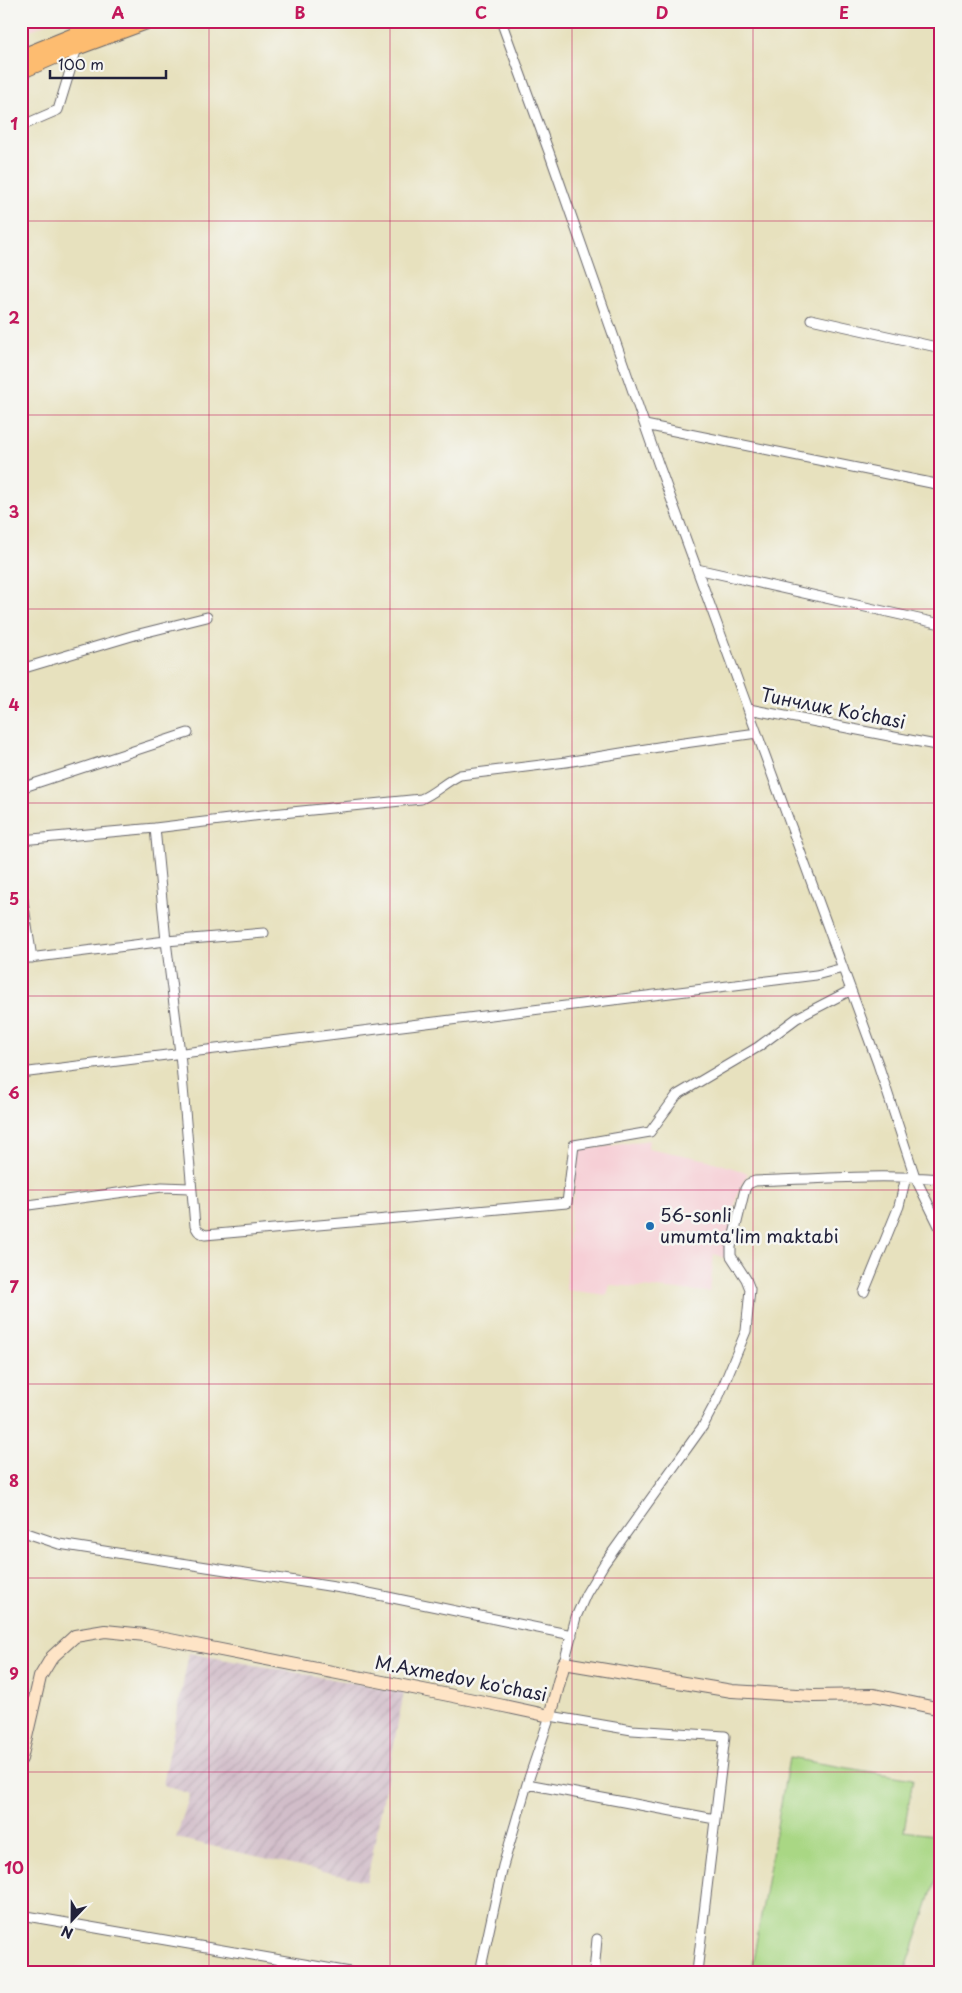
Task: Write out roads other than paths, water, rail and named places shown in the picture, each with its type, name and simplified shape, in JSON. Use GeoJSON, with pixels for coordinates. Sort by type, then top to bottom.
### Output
{"type":"FeatureCollection","features":[{"type":"Feature","properties":{"kind":"highway"},"geometry":{"type":"LineString","coordinates":[[21,58],[110,21]]}},
{"type":"Feature","properties":{"kind":"highway"},"geometry":{"type":"LineString","coordinates":[[21,71],[148,21]]}},
{"type":"Feature","properties":{"kind":"main road","name":"M.Axmedov ko'chasi"},"geometry":{"type":"LineString","coordinates":[[21,1759],[40,1677],[52,1657],[75,1636],[105,1631],[145,1635],[551,1713],[564,1663]]}},
{"type":"Feature","properties":{"kind":"main road"},"geometry":{"type":"LineString","coordinates":[[564,1663],[732,1692],[813,1696],[874,1695],[941,1709]]}},
{"type":"Feature","properties":{"kind":"street"},"geometry":{"type":"LineString","coordinates":[[502,21],[645,425],[851,990],[911,1177],[941,1230]]}},
{"type":"Feature","properties":{"kind":"street"},"geometry":{"type":"LineString","coordinates":[[21,126],[58,110],[77,48]]}},
{"type":"Feature","properties":{"kind":"street"},"geometry":{"type":"LineString","coordinates":[[812,320],[941,348]]}},
{"type":"Feature","properties":{"kind":"street"},"geometry":{"type":"LineString","coordinates":[[645,425],[941,485]]}},
{"type":"Feature","properties":{"kind":"street"},"geometry":{"type":"LineString","coordinates":[[698,569],[941,624]]}},
{"type":"Feature","properties":{"kind":"street"},"geometry":{"type":"LineString","coordinates":[[21,669],[135,635],[206,617]]}},
{"type":"Feature","properties":{"kind":"street","name":"Тинчлик Ko’chasi"},"geometry":{"type":"LineString","coordinates":[[749,709],[941,746]]}},
{"type":"Feature","properties":{"kind":"street"},"geometry":{"type":"LineString","coordinates":[[21,788],[188,733]]}},
{"type":"Feature","properties":{"kind":"street"},"geometry":{"type":"LineString","coordinates":[[21,840],[155,828],[421,799],[439,789],[448,780],[460,775],[575,761],[758,733]]}},
{"type":"Feature","properties":{"kind":"street"},"geometry":{"type":"LineString","coordinates":[[155,828],[166,941],[180,1053],[190,1188],[195,1226],[198,1231],[205,1235],[567,1203],[574,1145],[650,1132],[677,1095],[758,1047],[796,1018],[851,990]]}},
{"type":"Feature","properties":{"kind":"street"},"geometry":{"type":"LineString","coordinates":[[21,888],[32,958]]}},
{"type":"Feature","properties":{"kind":"street"},"geometry":{"type":"LineString","coordinates":[[21,959],[166,941],[264,933]]}},
{"type":"Feature","properties":{"kind":"street"},"geometry":{"type":"LineString","coordinates":[[21,1073],[816,975],[843,968]]}},
{"type":"Feature","properties":{"kind":"street"},"geometry":{"type":"LineString","coordinates":[[864,1292],[911,1177]]}},
{"type":"Feature","properties":{"kind":"street"},"geometry":{"type":"LineString","coordinates":[[564,1663],[576,1617],[586,1594],[604,1564],[703,1426],[719,1396],[746,1332],[750,1289],[746,1279],[731,1256],[731,1247],[745,1189],[748,1184],[764,1181],[911,1177],[941,1179]]}},
{"type":"Feature","properties":{"kind":"street"},"geometry":{"type":"LineString","coordinates":[[21,1206],[162,1187],[190,1188]]}},
{"type":"Feature","properties":{"kind":"street"},"geometry":{"type":"LineString","coordinates":[[21,1531],[59,1544],[354,1590],[572,1635]]}},
{"type":"Feature","properties":{"kind":"street"},"geometry":{"type":"LineString","coordinates":[[480,1972],[503,1866],[527,1784],[551,1713],[632,1730],[725,1736],[697,1972]]}},
{"type":"Feature","properties":{"kind":"street"},"geometry":{"type":"LineString","coordinates":[[527,1784],[715,1818]]}},
{"type":"Feature","properties":{"kind":"street"},"geometry":{"type":"LineString","coordinates":[[21,1915],[350,1972]]}},
{"type":"Feature","properties":{"kind":"street"},"geometry":{"type":"LineString","coordinates":[[594,1972],[597,1939]]}},
{"type":"Feature","properties":{"kind":"place","name":"56-sonli umumta'lim maktabi"},"geometry":{"type":"Point","coordinates":[650,1226]}}]}
